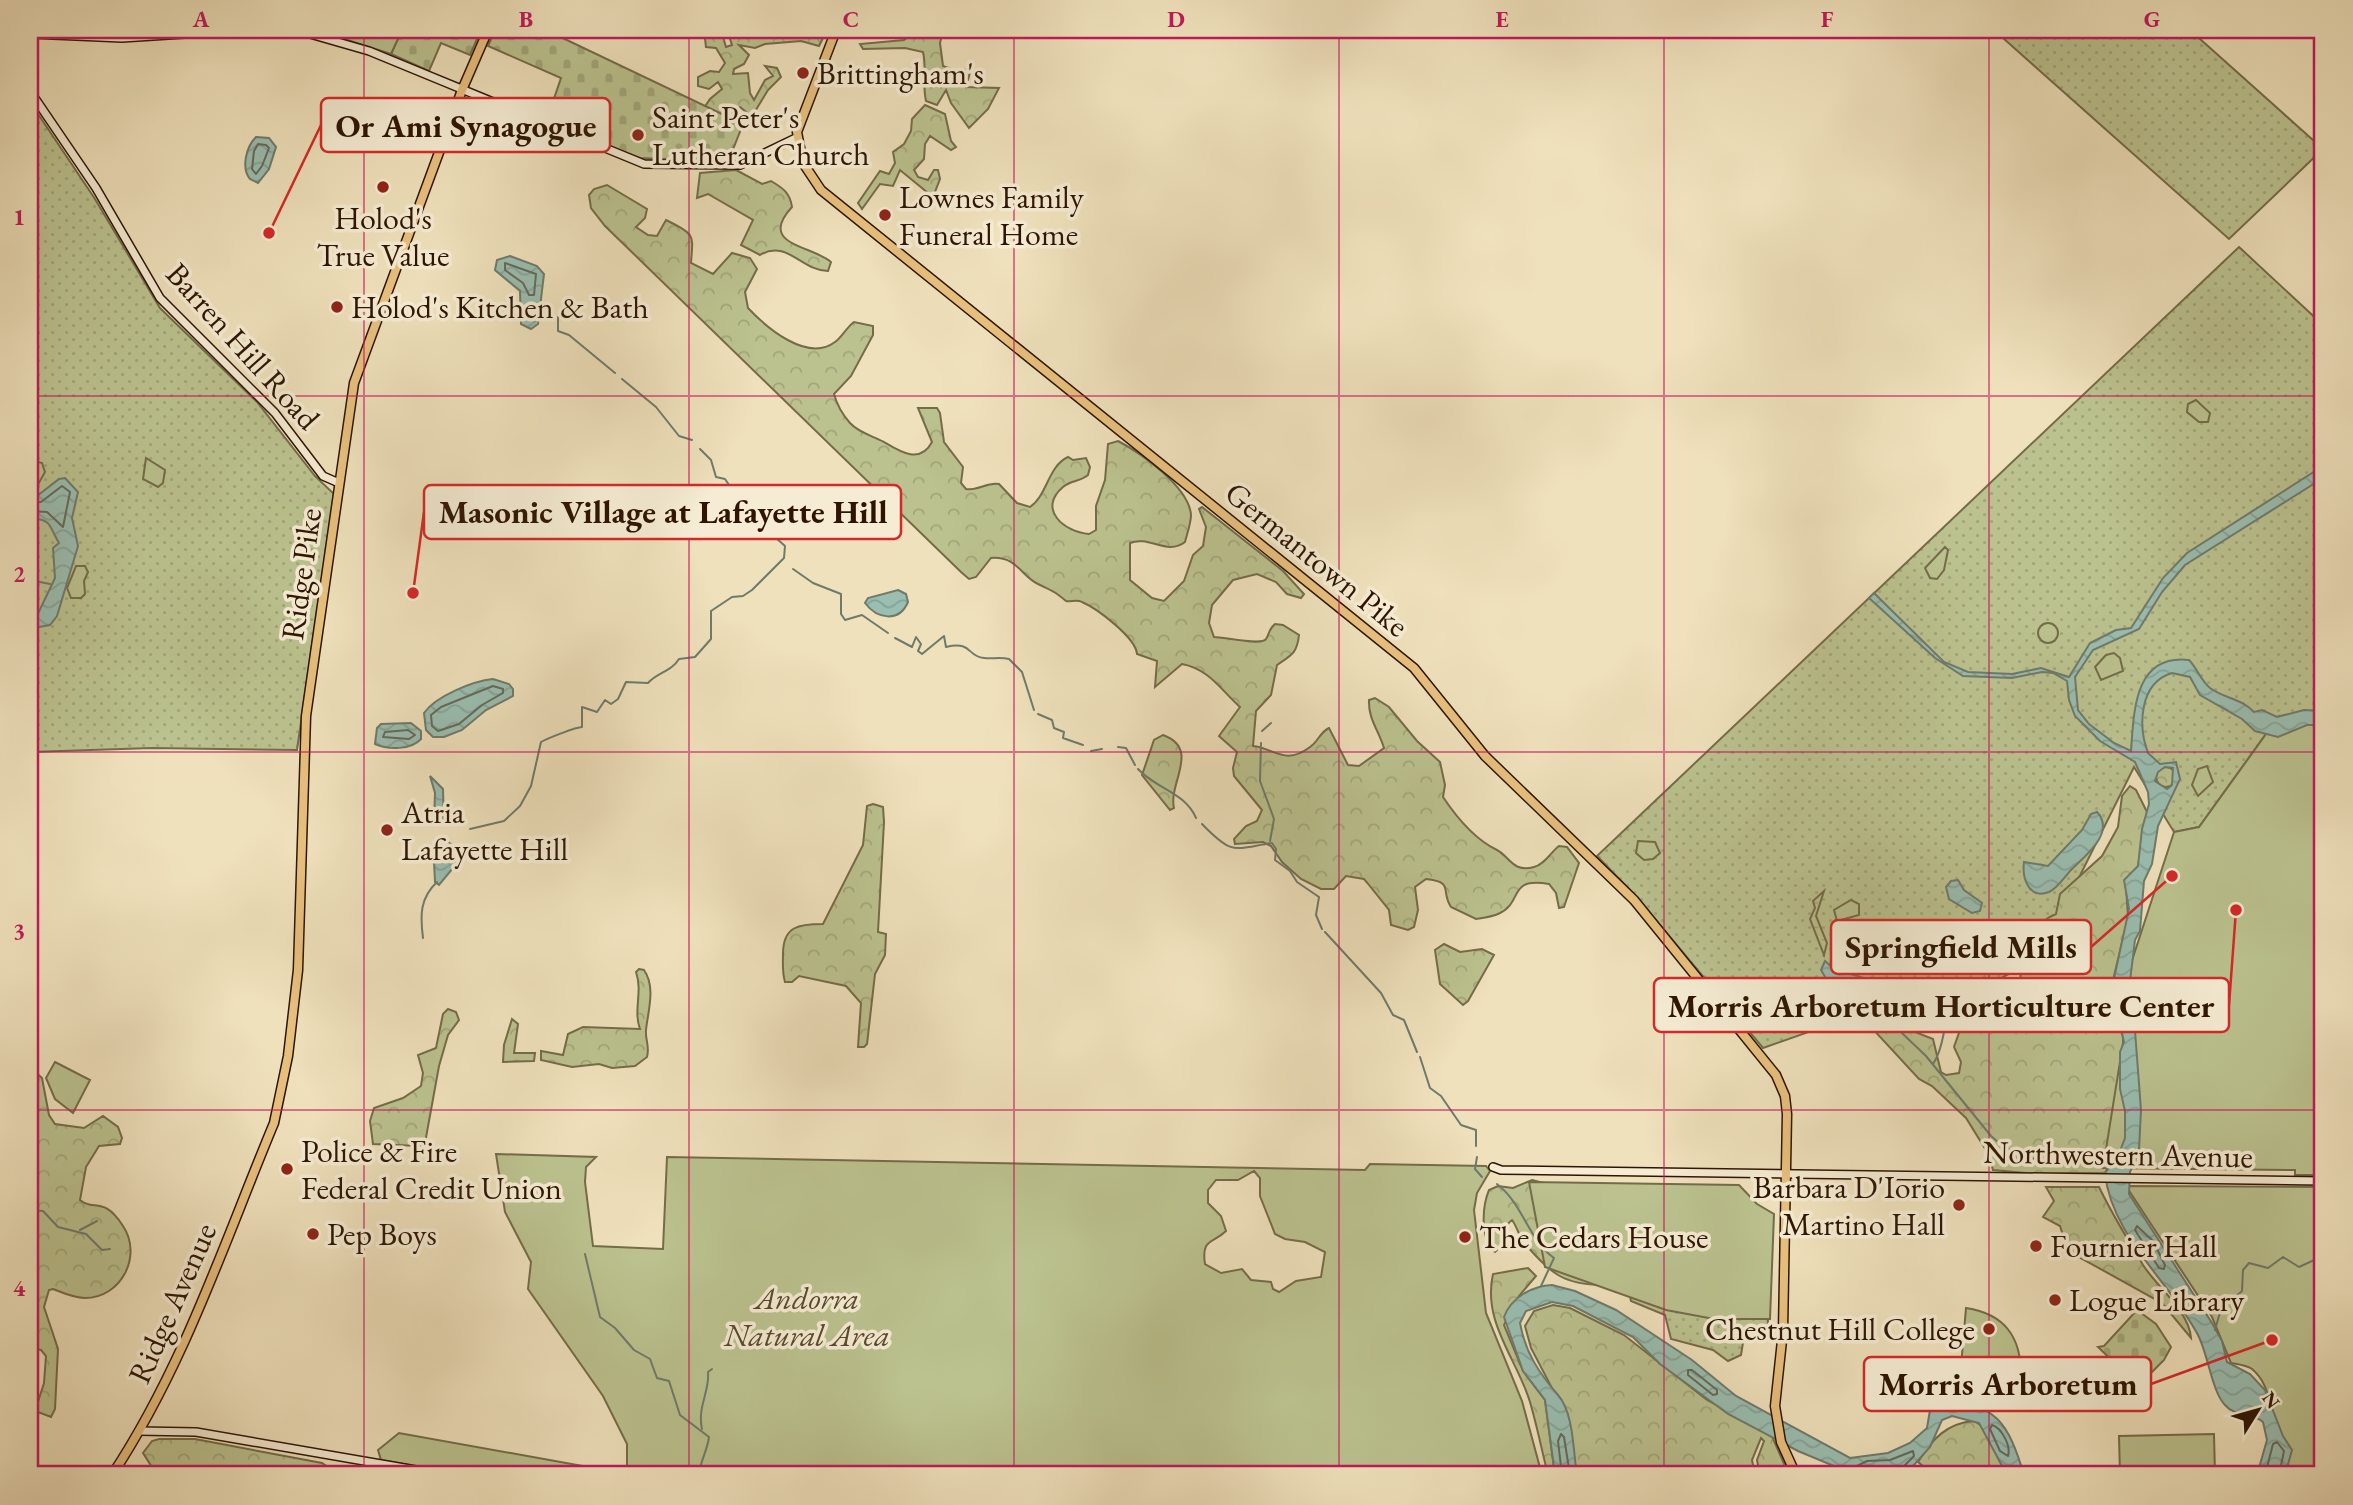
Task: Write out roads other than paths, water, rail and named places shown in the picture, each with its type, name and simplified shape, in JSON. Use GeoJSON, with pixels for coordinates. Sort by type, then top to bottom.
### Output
{"type":"FeatureCollection","features":[{"type":"Feature","properties":{"kind":"main road","name":"Ridge Pike"},"geometry":{"type":"LineString","coordinates":[[265,1146],[281,1100],[294,1006],[300,949],[306,716],[357,374],[462,90],[488,30]]}},
{"type":"Feature","properties":{"kind":"main road"},"geometry":{"type":"LineString","coordinates":[[796,138],[807,100],[836,30]]}},
{"type":"Feature","properties":{"kind":"main road","name":"Germantown Pike"},"geometry":{"type":"LineString","coordinates":[[796,138],[803,163],[826,194],[1420,673],[1485,756],[1634,900],[1772,1070],[1782,1086],[1787,1108],[1780,1362],[1775,1414],[1788,1461],[1796,1475]]}},
{"type":"Feature","properties":{"kind":"main road","name":"Ridge Avenue"},"geometry":{"type":"LineString","coordinates":[[112,1475],[139,1431],[192,1328],[265,1146]]}},
{"type":"Feature","properties":{"kind":"street"},"geometry":{"type":"LineString","coordinates":[[30,34],[122,38],[247,30]]}},
{"type":"Feature","properties":{"kind":"street"},"geometry":{"type":"LineString","coordinates":[[296,30],[369,51],[644,164],[740,164],[796,138]]}},
{"type":"Feature","properties":{"kind":"street","name":"Barren Hill Road"},"geometry":{"type":"LineString","coordinates":[[30,91],[96,188],[160,298],[275,413],[323,476],[339,483]]}},
{"type":"Feature","properties":{"kind":"street","name":"Northwestern Avenue"},"geometry":{"type":"LineString","coordinates":[[1493,1167],[1501,1170],[1786,1175],[2323,1181]]}},
{"type":"Feature","properties":{"kind":"street"},"geometry":{"type":"LineString","coordinates":[[139,1431],[196,1432],[445,1475]]}},
{"type":"Feature","properties":{"kind":"water"},"geometry":{"type":"Polygon","coordinates":[[[256,137],[269,138],[276,147],[269,169],[258,183],[250,179],[245,164],[247,152],[256,137]]]}},
{"type":"Feature","properties":{"kind":"water"},"geometry":{"type":"Polygon","coordinates":[[[510,256],[537,266],[544,274],[538,324],[531,329],[521,324],[520,291],[495,270],[497,260],[510,256]]]}},
{"type":"Feature","properties":{"kind":"water"},"geometry":{"type":"Polygon","coordinates":[[[2323,466],[2323,478],[2185,565],[2162,592],[2139,629],[2093,650],[2075,677],[2078,710],[2089,724],[2114,743],[2131,751],[2140,688],[2157,666],[2171,661],[2189,660],[2210,688],[2244,704],[2254,712],[2262,710],[2277,717],[2304,710],[2323,711],[2323,725],[2307,725],[2278,737],[2255,731],[2242,719],[2200,695],[2190,677],[2172,673],[2153,686],[2147,696],[2142,718],[2148,753],[2160,764],[2176,762],[2180,779],[2158,826],[2152,864],[2144,881],[2140,931],[2135,940],[2129,1006],[2135,1031],[2141,1110],[2139,1150],[2130,1172],[2129,1194],[2212,1323],[2222,1341],[2227,1362],[2250,1374],[2265,1390],[2283,1436],[2292,1450],[2285,1475],[2257,1475],[2267,1440],[2263,1422],[2229,1409],[2221,1399],[2198,1335],[2129,1237],[2110,1196],[2105,1173],[2118,1156],[2125,1138],[2125,1111],[2120,1089],[2120,1052],[2124,1042],[2112,988],[2129,909],[2124,880],[2138,866],[2142,829],[2149,804],[2148,792],[2135,762],[2100,741],[2075,716],[2069,700],[2067,681],[2053,673],[2042,672],[2012,678],[1963,676],[1935,658],[1869,598],[1874,593],[1944,662],[1968,672],[2012,674],[2041,668],[2069,677],[2090,643],[2116,630],[2131,628],[2163,578],[2187,553],[2323,466]],[[2165,767],[2158,772],[2155,781],[2167,789],[2172,785],[2173,768],[2165,767]]]}},
{"type":"Feature","properties":{"kind":"water"},"geometry":{"type":"Polygon","coordinates":[[[65,478],[78,492],[72,518],[78,546],[57,616],[50,625],[39,627],[33,624],[55,578],[53,548],[59,543],[46,522],[30,518],[30,495],[37,496],[59,479],[65,478]]]}},
{"type":"Feature","properties":{"kind":"water"},"geometry":{"type":"Polygon","coordinates":[[[898,590],[906,594],[908,602],[904,609],[894,616],[876,613],[865,603],[868,598],[898,590]]]}},
{"type":"Feature","properties":{"kind":"water"},"geometry":{"type":"Polygon","coordinates":[[[493,679],[509,684],[513,689],[513,696],[486,710],[462,730],[444,737],[433,737],[426,730],[424,713],[437,701],[466,686],[493,679]]]}},
{"type":"Feature","properties":{"kind":"water"},"geometry":{"type":"Polygon","coordinates":[[[411,723],[421,731],[421,739],[417,743],[399,748],[375,744],[377,728],[381,724],[411,723]]]}},
{"type":"Feature","properties":{"kind":"water"},"geometry":{"type":"Polygon","coordinates":[[[430,776],[443,789],[444,825],[436,825],[434,821],[435,793],[430,776]]]}},
{"type":"Feature","properties":{"kind":"water"},"geometry":{"type":"Polygon","coordinates":[[[2097,812],[2103,828],[2091,851],[2049,892],[2042,894],[2031,890],[2025,880],[2024,862],[2048,866],[2082,830],[2091,814],[2097,812]]]}},
{"type":"Feature","properties":{"kind":"water"},"geometry":{"type":"Polygon","coordinates":[[[443,837],[458,851],[453,868],[439,885],[435,882],[434,861],[439,839],[443,837]]]}},
{"type":"Feature","properties":{"kind":"water"},"geometry":{"type":"Polygon","coordinates":[[[1958,880],[1964,890],[1982,903],[1980,911],[1972,913],[1949,899],[1946,887],[1951,881],[1958,880]]]}},
{"type":"Feature","properties":{"kind":"water"},"geometry":{"type":"Polygon","coordinates":[[[1825,961],[1834,969],[1874,981],[1877,998],[1870,1001],[1831,987],[1821,970],[1825,961]]]}},
{"type":"Feature","properties":{"kind":"water"},"geometry":{"type":"Polygon","coordinates":[[[1552,1285],[1575,1291],[1616,1310],[1692,1360],[1736,1396],[1850,1458],[1888,1453],[1910,1443],[1927,1428],[1930,1410],[1937,1403],[1957,1403],[1986,1411],[1997,1419],[2012,1442],[2024,1475],[2007,1475],[1979,1423],[1952,1416],[1942,1420],[1930,1447],[1905,1475],[1864,1472],[1853,1474],[1798,1451],[1728,1414],[1660,1364],[1633,1337],[1573,1306],[1552,1302],[1526,1311],[1520,1323],[1529,1353],[1563,1403],[1570,1422],[1577,1475],[1555,1475],[1545,1400],[1523,1371],[1504,1317],[1507,1310],[1523,1294],[1552,1285]]]}},
{"type":"Feature","properties":{"kind":"waterway"},"geometry":{"type":"LineString","coordinates":[[558,317],[558,331],[569,335],[615,373]]}},
{"type":"Feature","properties":{"kind":"waterway"},"geometry":{"type":"LineString","coordinates":[[622,379],[656,407],[679,436],[692,440]]}},
{"type":"Feature","properties":{"kind":"waterway"},"geometry":{"type":"LineString","coordinates":[[470,829],[504,821],[520,806],[531,786],[541,742],[582,727],[582,707],[597,712],[605,700],[611,704],[618,699],[626,682],[648,683],[679,659],[695,657],[711,639],[711,611],[732,597],[743,596],[752,590],[784,558],[785,546],[767,530],[750,522],[746,508],[740,503],[740,495],[733,491],[725,479],[716,477],[711,460],[700,449]]}},
{"type":"Feature","properties":{"kind":"waterway"},"geometry":{"type":"LineString","coordinates":[[793,569],[813,583],[841,594],[841,614],[845,620],[862,615],[888,633]]}},
{"type":"Feature","properties":{"kind":"waterway"},"geometry":{"type":"LineString","coordinates":[[30,580],[50,584]]}},
{"type":"Feature","properties":{"kind":"waterway"},"geometry":{"type":"LineString","coordinates":[[30,631],[36,626]]}},
{"type":"Feature","properties":{"kind":"waterway"},"geometry":{"type":"LineString","coordinates":[[895,638],[912,647],[916,637],[921,644],[918,651],[922,654],[944,636],[946,647],[965,647],[978,657],[1009,659],[1022,672],[1034,710]]}},
{"type":"Feature","properties":{"kind":"waterway"},"geometry":{"type":"LineString","coordinates":[[1038,714],[1052,720],[1054,728],[1064,732],[1063,738],[1083,745]]}},
{"type":"Feature","properties":{"kind":"waterway"},"geometry":{"type":"LineString","coordinates":[[1262,731],[1271,723]]}},
{"type":"Feature","properties":{"kind":"waterway"},"geometry":{"type":"LineString","coordinates":[[1261,743],[1260,781],[1274,819],[1270,841]]}},
{"type":"Feature","properties":{"kind":"waterway"},"geometry":{"type":"LineString","coordinates":[[1118,747],[1126,748],[1135,765]]}},
{"type":"Feature","properties":{"kind":"waterway"},"geometry":{"type":"LineString","coordinates":[[1091,751],[1102,749]]}},
{"type":"Feature","properties":{"kind":"waterway"},"geometry":{"type":"LineString","coordinates":[[1138,769],[1178,796],[1196,818]]}},
{"type":"Feature","properties":{"kind":"waterway"},"geometry":{"type":"LineString","coordinates":[[1202,824],[1227,846],[1234,848],[1272,843],[1276,849],[1275,860],[1290,871],[1297,882],[1319,897],[1316,915],[1322,929]]}},
{"type":"Feature","properties":{"kind":"waterway"},"geometry":{"type":"LineString","coordinates":[[423,938],[422,907],[427,894],[437,882]]}},
{"type":"Feature","properties":{"kind":"waterway"},"geometry":{"type":"LineString","coordinates":[[1325,932],[1381,993],[1393,1015],[1404,1020],[1417,1052]]}},
{"type":"Feature","properties":{"kind":"waterway"},"geometry":{"type":"LineString","coordinates":[[1933,1064],[1944,1035],[1945,1002]]}},
{"type":"Feature","properties":{"kind":"waterway"},"geometry":{"type":"LineString","coordinates":[[1882,1014],[1926,1056],[1991,1136],[2005,1148],[2040,1161],[2083,1155],[2110,1165]]}},
{"type":"Feature","properties":{"kind":"waterway"},"geometry":{"type":"LineString","coordinates":[[1420,1057],[1430,1088],[1441,1096],[1461,1125],[1476,1130],[1476,1146]]}},
{"type":"Feature","properties":{"kind":"waterway"},"geometry":{"type":"LineString","coordinates":[[1477,1157],[1475,1169],[1482,1177]]}},
{"type":"Feature","properties":{"kind":"waterway"},"geometry":{"type":"LineString","coordinates":[[1497,1184],[1513,1201],[1538,1241],[1554,1258],[1541,1286]]}},
{"type":"Feature","properties":{"kind":"waterway"},"geometry":{"type":"LineString","coordinates":[[30,1210],[43,1211],[58,1227],[86,1234],[102,1250],[110,1249]]}},
{"type":"Feature","properties":{"kind":"waterway"},"geometry":{"type":"LineString","coordinates":[[80,1230],[97,1221]]}},
{"type":"Feature","properties":{"kind":"waterway"},"geometry":{"type":"LineString","coordinates":[[585,1254],[600,1317],[615,1328],[634,1350],[650,1359],[657,1378],[669,1381],[680,1415],[709,1437],[699,1475]]}},
{"type":"Feature","properties":{"kind":"waterway"},"geometry":{"type":"LineString","coordinates":[[2215,1330],[2221,1309],[2242,1291],[2243,1270],[2249,1263],[2268,1268],[2283,1257],[2299,1267],[2323,1256]]}},
{"type":"Feature","properties":{"kind":"waterway"},"geometry":{"type":"LineString","coordinates":[[702,1429],[702,1406],[708,1372],[712,1369]]}},
{"type":"Feature","properties":{"kind":"place","name":"Brittingham's"},"geometry":{"type":"Point","coordinates":[803,73]}},
{"type":"Feature","properties":{"kind":"place","name":"Saint Peter's Lutheran Church"},"geometry":{"type":"Point","coordinates":[638,135]}},
{"type":"Feature","properties":{"kind":"place","name":"Holod's True Value"},"geometry":{"type":"Point","coordinates":[383,187]}},
{"type":"Feature","properties":{"kind":"place","name":"Lownes Family Funeral Home"},"geometry":{"type":"Point","coordinates":[885,215]}},
{"type":"Feature","properties":{"kind":"place","name":"Or Ami Synagogue"},"geometry":{"type":"Point","coordinates":[269,233]}},
{"type":"Feature","properties":{"kind":"place","name":"Holod's Kitchen & Bath"},"geometry":{"type":"Point","coordinates":[337,307]}},
{"type":"Feature","properties":{"kind":"place","name":"Masonic Village at Lafayette Hill"},"geometry":{"type":"Point","coordinates":[413,593]}},
{"type":"Feature","properties":{"kind":"place","name":"Atria Lafayette Hill"},"geometry":{"type":"Point","coordinates":[387,830]}},
{"type":"Feature","properties":{"kind":"place","name":"Springfield Mills"},"geometry":{"type":"Point","coordinates":[2172,876]}},
{"type":"Feature","properties":{"kind":"place","name":"Morris Arboretum Horticulture Center"},"geometry":{"type":"Point","coordinates":[2236,910]}},
{"type":"Feature","properties":{"kind":"place","name":"Police & Fire Federal Credit Union"},"geometry":{"type":"Point","coordinates":[287,1169]}},
{"type":"Feature","properties":{"kind":"place","name":"Barbara D'Iorio Martino Hall"},"geometry":{"type":"Point","coordinates":[1959,1205]}},
{"type":"Feature","properties":{"kind":"place","name":"Pep Boys"},"geometry":{"type":"Point","coordinates":[313,1234]}},
{"type":"Feature","properties":{"kind":"place","name":"The Cedars House"},"geometry":{"type":"Point","coordinates":[1465,1237]}},
{"type":"Feature","properties":{"kind":"place","name":"Fournier Hall"},"geometry":{"type":"Point","coordinates":[2036,1246]}},
{"type":"Feature","properties":{"kind":"place","name":"Logue Library"},"geometry":{"type":"Point","coordinates":[2055,1300]}},
{"type":"Feature","properties":{"kind":"place","name":"Chestnut Hill College"},"geometry":{"type":"Point","coordinates":[1989,1329]}},
{"type":"Feature","properties":{"kind":"place","name":"Morris Arboretum"},"geometry":{"type":"Point","coordinates":[2272,1340]}},
{"type":"Feature","properties":{"kind":"park label","name":"Andorra Natural Area"},"geometry":{"type":"Point","coordinates":[807,1316]}}]}
